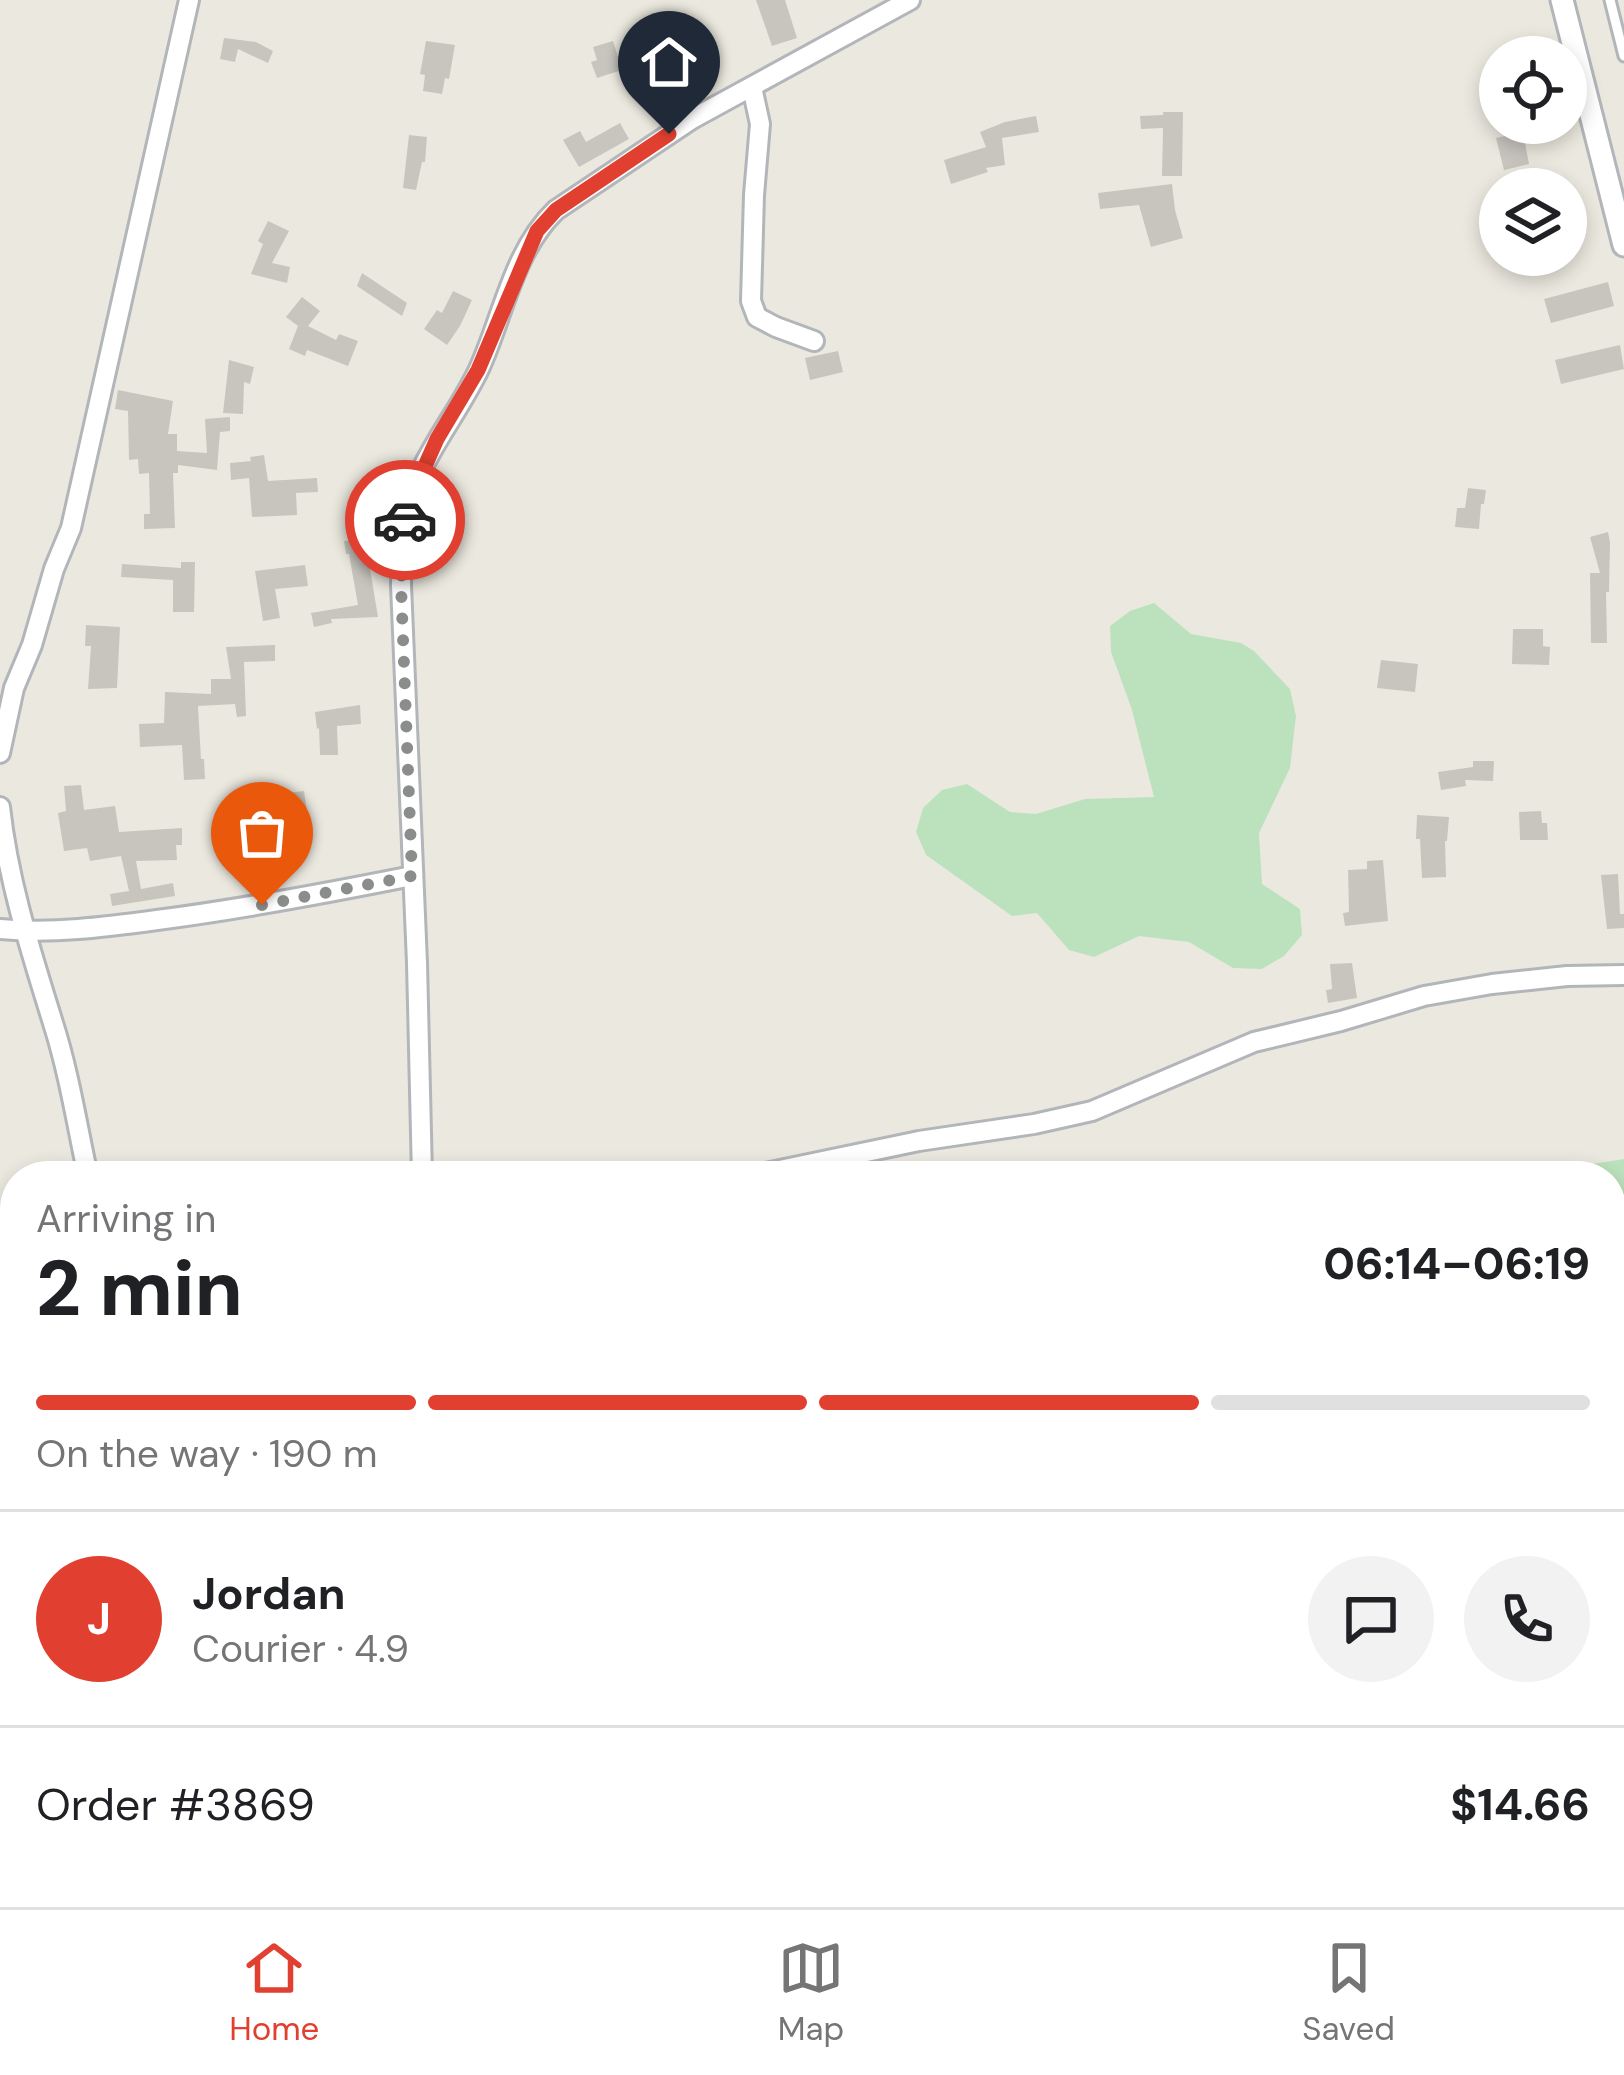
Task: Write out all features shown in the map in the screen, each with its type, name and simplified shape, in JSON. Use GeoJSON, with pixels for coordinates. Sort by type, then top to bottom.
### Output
{"type":"FeatureCollection","features":[{"type":"Feature","properties":{"kind":"street"},"geometry":{"type":"LineString","coordinates":[[0,753],[14,688],[70,528],[189,0]]}},
{"type":"Feature","properties":{"kind":"street"},"geometry":{"type":"LineString","coordinates":[[422,1161],[401,585],[404,522],[410,500],[443,428],[478,370],[531,242],[556,210],[692,119],[910,0]]}},
{"type":"Feature","properties":{"kind":"street"},"geometry":{"type":"LineString","coordinates":[[1562,0],[1624,245]]}},
{"type":"Feature","properties":{"kind":"street"},"geometry":{"type":"LineString","coordinates":[[752,87],[760,124],[752,301],[757,317],[814,341]]}},
{"type":"Feature","properties":{"kind":"street"},"geometry":{"type":"LineString","coordinates":[[0,807],[25,931],[68,1076],[85,1161]]}},
{"type":"Feature","properties":{"kind":"street"},"geometry":{"type":"LineString","coordinates":[[0,928],[25,931],[123,925],[412,876]]}},
{"type":"Feature","properties":{"kind":"street"},"geometry":{"type":"LineString","coordinates":[[823,1161],[1092,1111],[1255,1042],[1424,996],[1567,976],[1624,975]]}},
{"type":"Feature","properties":{"kind":"lane"},"geometry":{"type":"LineString","coordinates":[[1610,0],[1624,56]]}},
{"type":"Feature","properties":{"kind":"green space"},"geometry":{"type":"Polygon","coordinates":[[[1154,603],[1191,634],[1241,643],[1254,651],[1290,689],[1296,716],[1290,768],[1259,833],[1262,884],[1300,909],[1302,935],[1284,956],[1262,969],[1233,968],[1189,942],[1139,936],[1094,957],[1069,950],[1037,913],[1012,916],[926,855],[916,832],[923,808],[942,790],[967,784],[1010,812],[1036,814],[1085,799],[1154,797],[1132,710],[1111,652],[1110,626],[1130,611],[1154,603]]]}},
{"type":"Feature","properties":{"kind":"building"},"geometry":{"type":"Polygon","coordinates":[[[756,0],[785,0],[797,38],[772,46],[756,0]]]}},
{"type":"Feature","properties":{"kind":"building"},"geometry":{"type":"Polygon","coordinates":[[[224,38],[256,42],[273,51],[268,63],[238,49],[235,62],[220,59],[224,38]]]}},
{"type":"Feature","properties":{"kind":"building"},"geometry":{"type":"Polygon","coordinates":[[[426,41],[455,45],[442,94],[423,91],[425,75],[420,74],[426,41]]]}},
{"type":"Feature","properties":{"kind":"building"},"geometry":{"type":"Polygon","coordinates":[[[613,41],[622,70],[597,78],[591,62],[597,60],[593,47],[613,41]]]}},
{"type":"Feature","properties":{"kind":"building"},"geometry":{"type":"Polygon","coordinates":[[[1183,112],[1182,176],[1162,176],[1163,128],[1141,129],[1140,116],[1183,112]]]}},
{"type":"Feature","properties":{"kind":"building"},"geometry":{"type":"Polygon","coordinates":[[[1036,116],[1039,132],[1002,138],[1005,165],[951,184],[944,160],[986,147],[980,132],[1036,116]]]}},
{"type":"Feature","properties":{"kind":"building"},"geometry":{"type":"Polygon","coordinates":[[[620,123],[629,139],[579,167],[563,140],[580,131],[586,142],[620,123]]]}},
{"type":"Feature","properties":{"kind":"building"},"geometry":{"type":"Polygon","coordinates":[[[409,135],[427,137],[416,190],[403,188],[409,135]]]}},
{"type":"Feature","properties":{"kind":"building"},"geometry":{"type":"Polygon","coordinates":[[[1498,144],[1525,144],[1529,164],[1504,168],[1498,144]]]}},
{"type":"Feature","properties":{"kind":"building"},"geometry":{"type":"Polygon","coordinates":[[[1172,184],[1183,238],[1151,247],[1139,205],[1100,209],[1098,193],[1172,184]]]}},
{"type":"Feature","properties":{"kind":"building"},"geometry":{"type":"Polygon","coordinates":[[[268,221],[289,231],[272,263],[290,267],[287,283],[251,274],[268,221]]]}},
{"type":"Feature","properties":{"kind":"building"},"geometry":{"type":"Polygon","coordinates":[[[362,273],[407,303],[402,316],[357,286],[362,273]]]}},
{"type":"Feature","properties":{"kind":"building"},"geometry":{"type":"Polygon","coordinates":[[[1608,282],[1614,306],[1551,323],[1544,299],[1608,282]]]}},
{"type":"Feature","properties":{"kind":"building"},"geometry":{"type":"Polygon","coordinates":[[[453,291],[472,300],[447,345],[424,329],[437,310],[442,313],[453,291]]]}},
{"type":"Feature","properties":{"kind":"building"},"geometry":{"type":"Polygon","coordinates":[[[302,297],[320,311],[308,326],[336,340],[339,334],[358,341],[348,366],[307,350],[305,356],[289,349],[298,326],[286,317],[302,297]]]}},
{"type":"Feature","properties":{"kind":"building"},"geometry":{"type":"Polygon","coordinates":[[[1620,345],[1624,369],[1561,384],[1555,360],[1620,345]]]}},
{"type":"Feature","properties":{"kind":"building"},"geometry":{"type":"Polygon","coordinates":[[[838,351],[843,372],[810,380],[805,358],[838,351]]]}},
{"type":"Feature","properties":{"kind":"building"},"geometry":{"type":"Polygon","coordinates":[[[229,360],[254,367],[250,384],[244,382],[243,414],[223,413],[229,360]]]}},
{"type":"Feature","properties":{"kind":"building"},"geometry":{"type":"Polygon","coordinates":[[[118,390],[173,401],[168,434],[177,434],[177,451],[207,453],[205,419],[230,417],[230,431],[220,432],[217,470],[178,465],[178,473],[173,473],[175,528],[144,529],[144,514],[150,514],[149,473],[139,474],[138,459],[129,460],[128,411],[115,409],[118,390]]]}},
{"type":"Feature","properties":{"kind":"building"},"geometry":{"type":"Polygon","coordinates":[[[264,455],[268,481],[317,478],[318,492],[296,493],[297,515],[252,517],[249,478],[231,480],[230,463],[264,455]]]}},
{"type":"Feature","properties":{"kind":"building"},"geometry":{"type":"Polygon","coordinates":[[[1468,488],[1486,490],[1479,529],[1455,527],[1457,508],[1465,508],[1468,488]]]}},
{"type":"Feature","properties":{"kind":"building"},"geometry":{"type":"Polygon","coordinates":[[[1608,532],[1607,643],[1591,643],[1590,573],[1600,573],[1590,537],[1608,532]]]}},
{"type":"Feature","properties":{"kind":"building"},"geometry":{"type":"Polygon","coordinates":[[[370,538],[372,551],[367,551],[378,617],[331,619],[332,623],[314,627],[311,613],[358,605],[344,541],[370,538]]]}},
{"type":"Feature","properties":{"kind":"building"},"geometry":{"type":"Polygon","coordinates":[[[181,562],[195,562],[194,612],[173,612],[173,580],[121,577],[122,564],[181,568],[181,562]]]}},
{"type":"Feature","properties":{"kind":"building"},"geometry":{"type":"Polygon","coordinates":[[[305,565],[308,586],[275,589],[280,618],[263,621],[255,571],[305,565]]]}},
{"type":"Feature","properties":{"kind":"building"},"geometry":{"type":"Polygon","coordinates":[[[86,625],[120,627],[117,688],[88,689],[91,646],[85,646],[86,625]]]}},
{"type":"Feature","properties":{"kind":"building"},"geometry":{"type":"Polygon","coordinates":[[[1513,629],[1543,629],[1543,646],[1550,647],[1549,665],[1512,664],[1513,629]]]}},
{"type":"Feature","properties":{"kind":"building"},"geometry":{"type":"Polygon","coordinates":[[[275,645],[275,661],[244,662],[246,716],[237,717],[235,704],[198,706],[205,779],[184,780],[182,745],[140,747],[139,724],[164,723],[165,692],[211,694],[211,679],[231,679],[226,647],[275,645]]]}},
{"type":"Feature","properties":{"kind":"building"},"geometry":{"type":"Polygon","coordinates":[[[1381,660],[1418,664],[1415,692],[1377,688],[1381,660]]]}},
{"type":"Feature","properties":{"kind":"building"},"geometry":{"type":"Polygon","coordinates":[[[360,705],[361,724],[337,726],[338,755],[320,755],[315,712],[360,705]]]}},
{"type":"Feature","properties":{"kind":"building"},"geometry":{"type":"Polygon","coordinates":[[[1473,761],[1494,761],[1493,781],[1465,780],[1466,786],[1441,790],[1438,772],[1473,767],[1473,761]]]}},
{"type":"Feature","properties":{"kind":"building"},"geometry":{"type":"Polygon","coordinates":[[[81,785],[84,810],[115,806],[119,832],[182,828],[177,860],[136,861],[141,889],[173,883],[175,896],[112,906],[110,894],[129,891],[121,856],[90,861],[87,848],[64,851],[58,813],[66,811],[64,786],[81,785]]]}},
{"type":"Feature","properties":{"kind":"building"},"geometry":{"type":"Polygon","coordinates":[[[304,791],[308,819],[283,822],[279,794],[304,791]]]}},
{"type":"Feature","properties":{"kind":"building"},"geometry":{"type":"Polygon","coordinates":[[[1541,811],[1548,840],[1520,840],[1519,812],[1541,811]]]}},
{"type":"Feature","properties":{"kind":"building"},"geometry":{"type":"Polygon","coordinates":[[[1417,815],[1449,817],[1446,877],[1422,878],[1417,815]]]}},
{"type":"Feature","properties":{"kind":"building"},"geometry":{"type":"Polygon","coordinates":[[[1383,860],[1388,921],[1345,926],[1348,870],[1367,869],[1367,861],[1383,860]]]}},
{"type":"Feature","properties":{"kind":"building"},"geometry":{"type":"Polygon","coordinates":[[[1618,874],[1624,928],[1607,929],[1601,875],[1618,874]]]}},
{"type":"Feature","properties":{"kind":"building"},"geometry":{"type":"Polygon","coordinates":[[[1352,963],[1357,998],[1328,1003],[1330,964],[1352,963]]]}},
{"type":"Feature","properties":{"kind":"way so far"},"geometry":{"type":"LineString","coordinates":[[262,905],[412,876],[401,585],[405,520]]}},
{"type":"Feature","properties":{"kind":"route"},"geometry":{"type":"LineString","coordinates":[[405,520],[437,439],[478,370],[537,231],[556,210],[669,134]]}}]}
